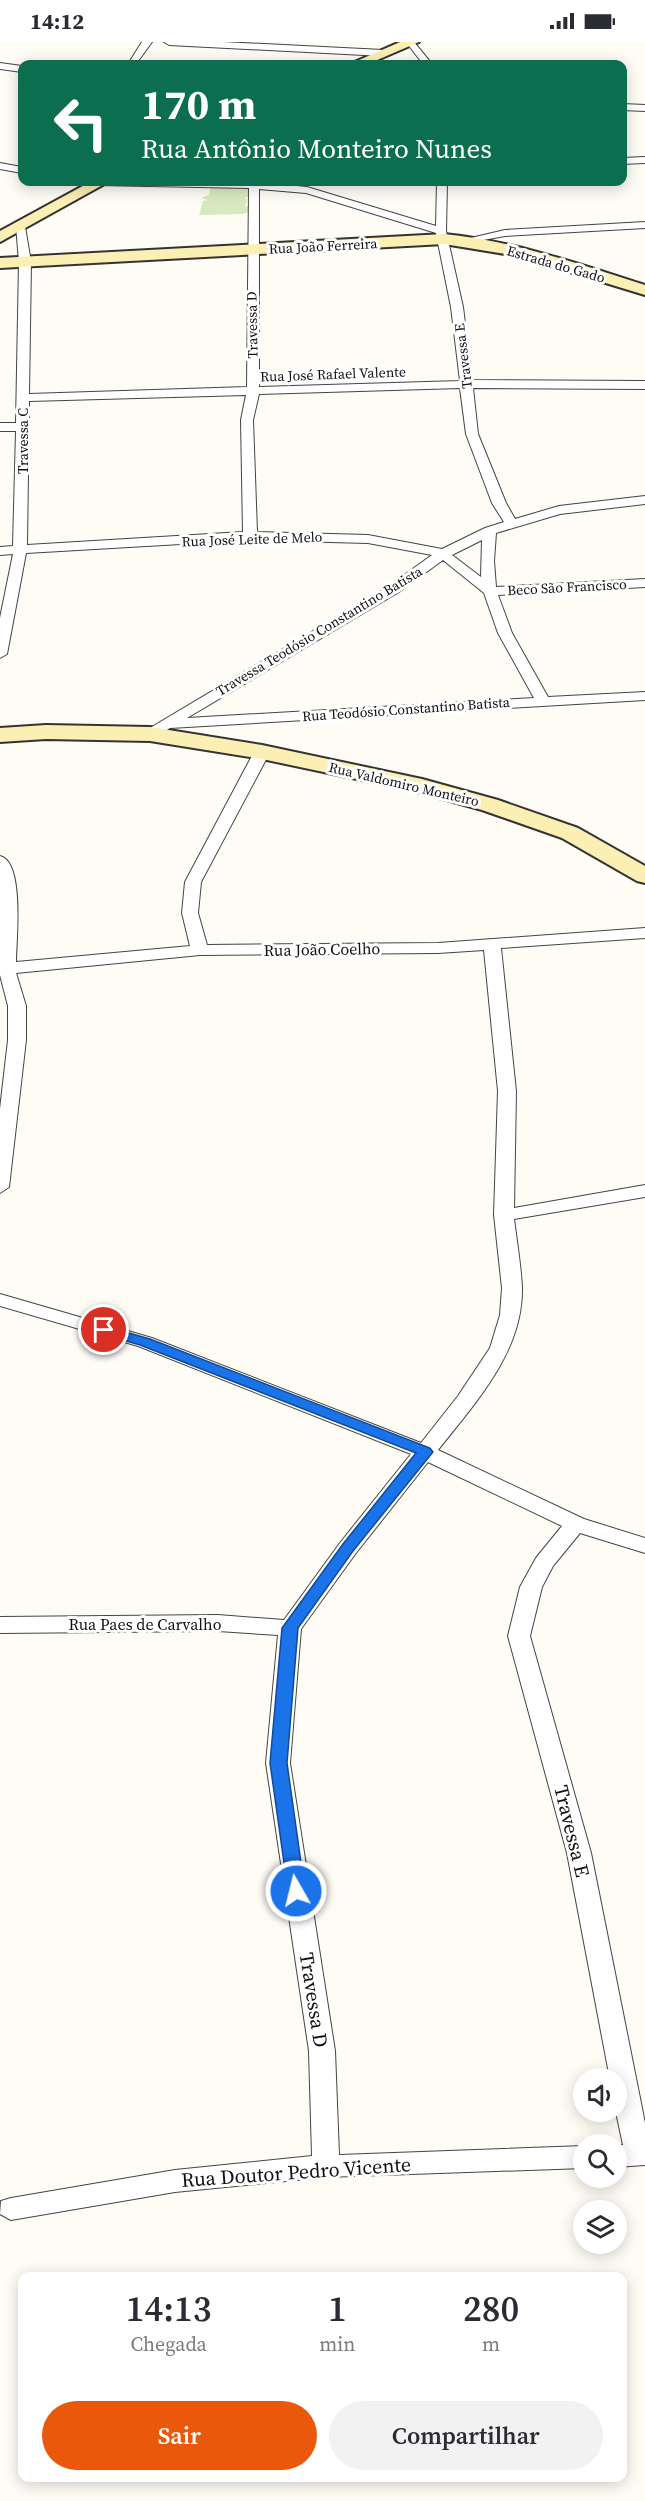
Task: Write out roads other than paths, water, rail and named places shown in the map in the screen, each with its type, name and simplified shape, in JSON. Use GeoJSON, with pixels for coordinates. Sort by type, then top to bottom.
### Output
{"type":"FeatureCollection","features":[{"type":"Feature","properties":{"kind":"street"},"geometry":{"type":"LineString","coordinates":[[135,60],[147,42]]}},
{"type":"Feature","properties":{"kind":"street"},"geometry":{"type":"LineString","coordinates":[[169,42],[263,44],[382,53]]}},
{"type":"Feature","properties":{"kind":"street"},"geometry":{"type":"LineString","coordinates":[[366,60],[411,42],[425,60]]}},
{"type":"Feature","properties":{"kind":"street"},"geometry":{"type":"LineString","coordinates":[[0,66],[18,68]]}},
{"type":"Feature","properties":{"kind":"street"},"geometry":{"type":"LineString","coordinates":[[627,107],[645,108]]}},
{"type":"Feature","properties":{"kind":"street"},"geometry":{"type":"LineString","coordinates":[[627,161],[645,160]]}},
{"type":"Feature","properties":{"kind":"street"},"geometry":{"type":"LineString","coordinates":[[0,166],[18,170]]}},
{"type":"Feature","properties":{"kind":"street"},"geometry":{"type":"LineString","coordinates":[[0,237],[20,228],[92,186]]}},
{"type":"Feature","properties":{"kind":"street","name":"Travessa D"},"geometry":{"type":"LineString","coordinates":[[250,536],[248,420],[253,392],[251,250],[254,186]]}},
{"type":"Feature","properties":{"kind":"street"},"geometry":{"type":"LineString","coordinates":[[270,186],[326,193],[442,235]]}},
{"type":"Feature","properties":{"kind":"street","name":"Travessa E"},"geometry":{"type":"LineString","coordinates":[[442,186],[442,235],[457,307],[472,434],[499,503],[511,523]]}},
{"type":"Feature","properties":{"kind":"street","name":"Rua João Ferreira"},"geometry":{"type":"LineString","coordinates":[[0,263],[251,250],[442,235],[467,240],[505,233],[645,225]]}},
{"type":"Feature","properties":{"kind":"street","name":"Travessa C"},"geometry":{"type":"LineString","coordinates":[[0,654],[20,551],[24,427],[25,262],[20,228]]}},
{"type":"Feature","properties":{"kind":"street","name":"Estrada do Gado"},"geometry":{"type":"LineString","coordinates":[[467,240],[532,255],[645,290]]}},
{"type":"Feature","properties":{"kind":"street","name":"Rua José Rafael Valente"},"geometry":{"type":"LineString","coordinates":[[23,398],[466,384],[645,385]]}},
{"type":"Feature","properties":{"kind":"street"},"geometry":{"type":"LineString","coordinates":[[0,427],[24,427]]}},
{"type":"Feature","properties":{"kind":"street"},"geometry":{"type":"LineString","coordinates":[[542,700],[512,645],[490,591],[487,555],[490,531],[559,510],[645,500]]}},
{"type":"Feature","properties":{"kind":"street","name":"Travessa Teodósio Constantino Batista"},"geometry":{"type":"LineString","coordinates":[[158,729],[394,589],[443,555],[490,531]]}},
{"type":"Feature","properties":{"kind":"street","name":"Rua José Leite de Melo"},"geometry":{"type":"LineString","coordinates":[[0,552],[250,536],[368,539],[414,546],[443,555],[490,591]]}},
{"type":"Feature","properties":{"kind":"street","name":"Beco São Francisco"},"geometry":{"type":"LineString","coordinates":[[490,591],[532,591],[645,583]]}},
{"type":"Feature","properties":{"kind":"street","name":"Rua Teodósio Constantino Batista"},"geometry":{"type":"LineString","coordinates":[[0,735],[158,729],[542,700],[645,696]]}},
{"type":"Feature","properties":{"kind":"street","name":"Rua Valdomiro Monteiro"},"geometry":{"type":"LineString","coordinates":[[158,729],[422,786],[490,805],[570,833],[645,876]]}},
{"type":"Feature","properties":{"kind":"street"},"geometry":{"type":"LineString","coordinates":[[200,950],[190,913],[193,882],[262,752]]}},
{"type":"Feature","properties":{"kind":"street"},"geometry":{"type":"LineString","coordinates":[[0,861],[9,885],[3,969],[17,1006],[17,1040],[0,1188]]}},
{"type":"Feature","properties":{"kind":"street","name":"Rua João Coelho"},"geometry":{"type":"LineString","coordinates":[[3,969],[200,950],[438,948],[645,933]]}},
{"type":"Feature","properties":{"kind":"street"},"geometry":{"type":"LineString","coordinates":[[290,1628],[348,1548],[466,1400],[500,1348],[510,1315],[512,1287],[504,1215],[507,1091],[492,944]]}},
{"type":"Feature","properties":{"kind":"street"},"geometry":{"type":"LineString","coordinates":[[504,1215],[645,1191]]}},
{"type":"Feature","properties":{"kind":"street"},"geometry":{"type":"LineString","coordinates":[[0,1300],[145,1342],[425,1452],[576,1524],[645,1546]]}},
{"type":"Feature","properties":{"kind":"street","name":"Travessa E"},"geometry":{"type":"LineString","coordinates":[[576,1524],[544,1563],[531,1587],[519,1636],[579,1852],[633,2155]]}},
{"type":"Feature","properties":{"kind":"street","name":"Rua Paes de Carvalho"},"geometry":{"type":"LineString","coordinates":[[0,1624],[218,1623],[290,1628]]}},
{"type":"Feature","properties":{"kind":"street","name":"Travessa D"},"geometry":{"type":"LineString","coordinates":[[290,1628],[278,1763],[322,2051],[326,2166]]}},
{"type":"Feature","properties":{"kind":"street","name":"Rua Doutor Pedro Vicente"},"geometry":{"type":"LineString","coordinates":[[11,2209],[175,2181],[326,2166],[573,2157]]}}]}
